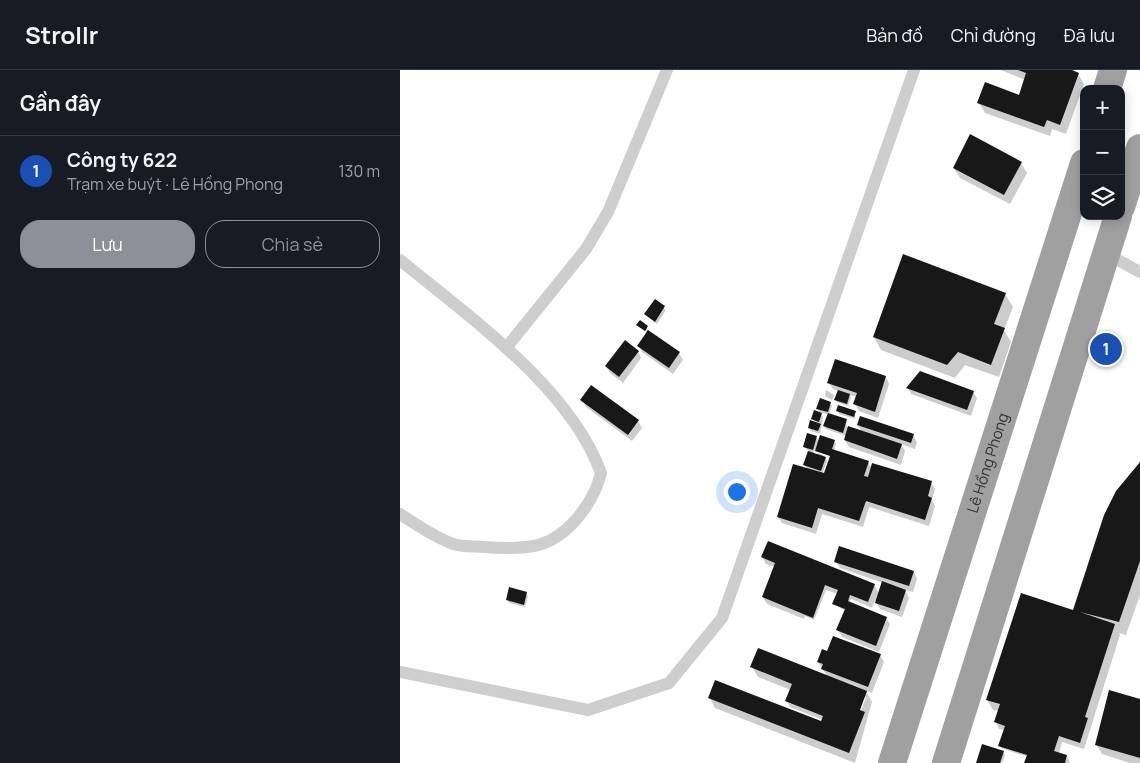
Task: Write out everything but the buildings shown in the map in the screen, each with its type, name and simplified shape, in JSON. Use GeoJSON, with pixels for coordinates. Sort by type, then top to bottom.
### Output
{"type":"FeatureCollection","features":[{"type":"Feature","properties":{"kind":"highway"},"geometry":{"type":"LineString","coordinates":[[1108,85],[1113,70]]}},
{"type":"Feature","properties":{"kind":"highway"},"geometry":{"type":"LineString","coordinates":[[1125,195],[1140,148]]}},
{"type":"Feature","properties":{"kind":"highway","name":"Lê Hồng Phong"},"geometry":{"type":"LineString","coordinates":[[892,763],[1080,175]]}},
{"type":"Feature","properties":{"kind":"highway"},"geometry":{"type":"LineString","coordinates":[[946,763],[1117,220]]}},
{"type":"Feature","properties":{"kind":"lane"},"geometry":{"type":"LineString","coordinates":[[506,348],[586,249],[608,212],[667,70]]}},
{"type":"Feature","properties":{"kind":"lane"},"geometry":{"type":"LineString","coordinates":[[400,672],[588,710],[669,683],[722,618],[914,70]]}},
{"type":"Feature","properties":{"kind":"lane"},"geometry":{"type":"LineString","coordinates":[[1106,254],[1140,272]]}},
{"type":"Feature","properties":{"kind":"lane"},"geometry":{"type":"LineString","coordinates":[[400,260],[539,377],[583,436],[601,474],[598,488],[577,518],[558,534],[535,546],[493,548],[455,544],[429,532],[400,514]]}},
{"type":"Feature","properties":{"kind":"place","name":"Công ty 622"},"geometry":{"type":"Point","coordinates":[1106,349]}}]}
